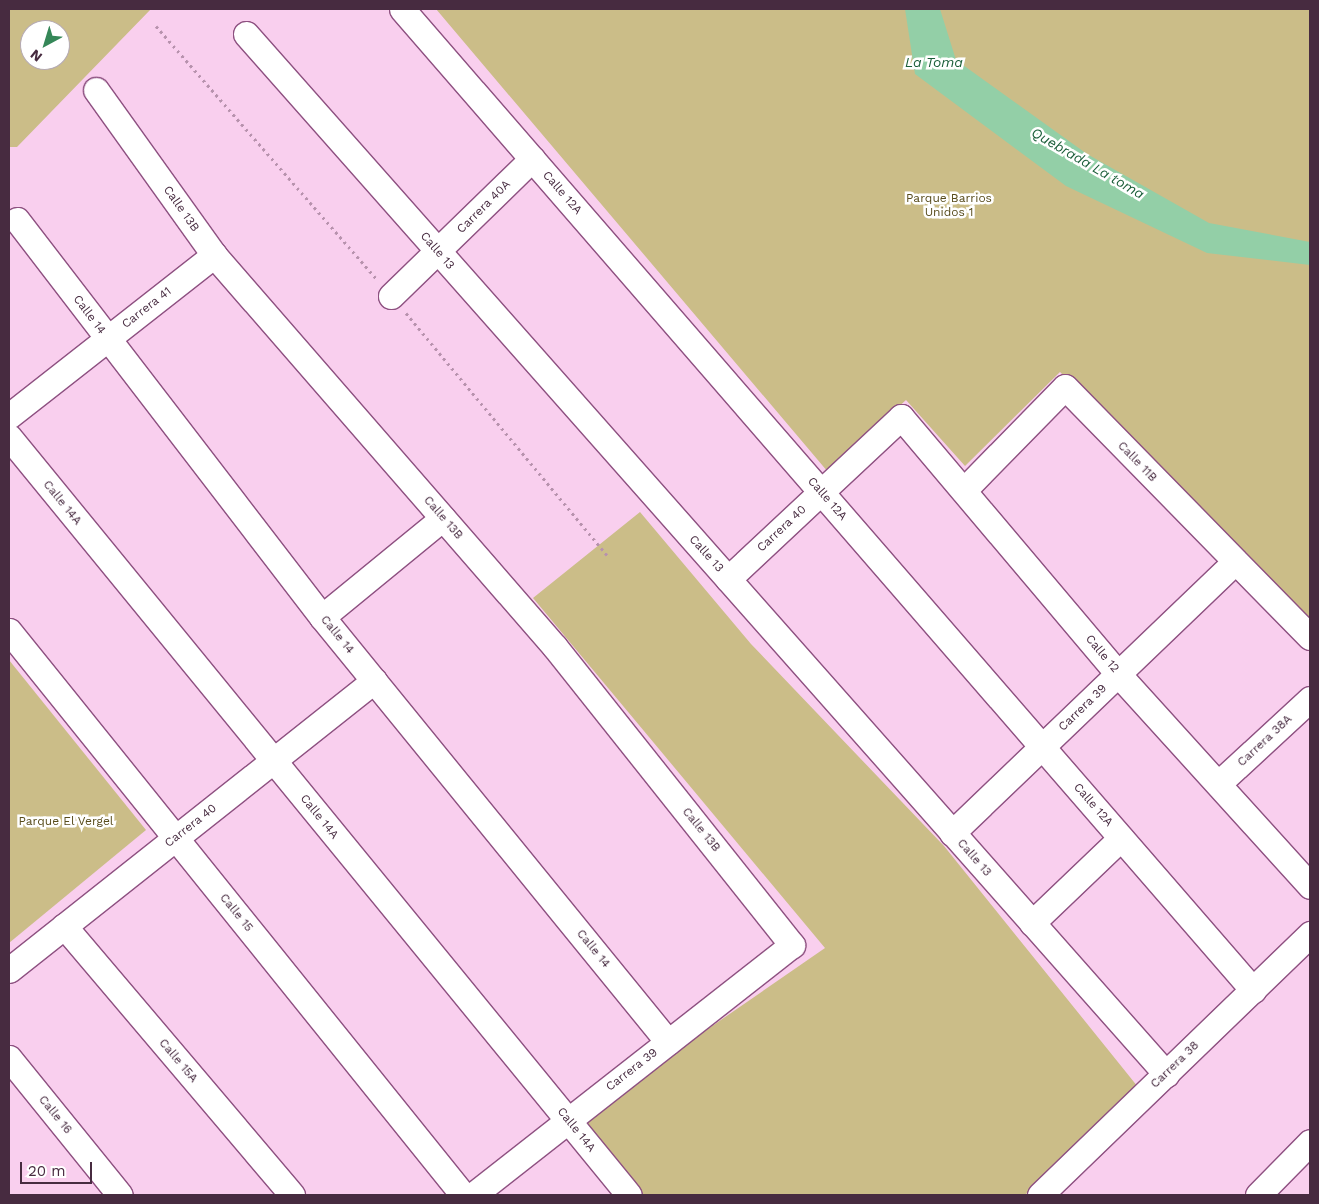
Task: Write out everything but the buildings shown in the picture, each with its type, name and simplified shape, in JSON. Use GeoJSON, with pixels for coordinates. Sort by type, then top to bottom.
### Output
{"type":"FeatureCollection","features":[{"type":"Feature","properties":{"kind":"street","name":"Calle 12A"},"geometry":{"type":"LineString","coordinates":[[402,9],[1253,990]]}},
{"type":"Feature","properties":{"kind":"street","name":"Calle 13"},"geometry":{"type":"LineString","coordinates":[[246,34],[1166,1074]]}},
{"type":"Feature","properties":{"kind":"street","name":"Calle 13B"},"geometry":{"type":"LineString","coordinates":[[96,90],[214,255],[555,647],[792,945]]}},
{"type":"Feature","properties":{"kind":"street","name":"Carrera 40A"},"geometry":{"type":"LineString","coordinates":[[391,296],[439,252],[532,159]]}},
{"type":"Feature","properties":{"kind":"street","name":"Calle 14"},"geometry":{"type":"LineString","coordinates":[[17,220],[322,617],[668,1042]]}},
{"type":"Feature","properties":{"kind":"street","name":"Carrera 41"},"geometry":{"type":"LineString","coordinates":[[9,416],[214,255]]}},
{"type":"Feature","properties":{"kind":"street","name":"Calle 11B"},"geometry":{"type":"LineString","coordinates":[[966,488],[1065,387],[1310,637]]}},
{"type":"Feature","properties":{"kind":"street","name":"Carrera 40"},"geometry":{"type":"LineString","coordinates":[[728,579],[901,417]]}},
{"type":"Feature","properties":{"kind":"street","name":"Calle 12"},"geometry":{"type":"LineString","coordinates":[[901,417],[966,488],[1118,674],[1219,783],[1310,886]]}},
{"type":"Feature","properties":{"kind":"street","name":"Calle 14A"},"geometry":{"type":"LineString","coordinates":[[9,437],[629,1195]]}},
{"type":"Feature","properties":{"kind":"street"},"geometry":{"type":"LineString","coordinates":[[322,617],[443,518]]}},
{"type":"Feature","properties":{"kind":"street","name":"Carrera 39"},"geometry":{"type":"LineString","coordinates":[[952,833],[1235,562]]}},
{"type":"Feature","properties":{"kind":"street","name":"Calle 15"},"geometry":{"type":"LineString","coordinates":[[9,631],[464,1195]]}},
{"type":"Feature","properties":{"kind":"street","name":"Carrera 40"},"geometry":{"type":"LineString","coordinates":[[9,970],[374,681]]}},
{"type":"Feature","properties":{"kind":"street","name":"Carrera 38A"},"geometry":{"type":"LineString","coordinates":[[1219,783],[1310,699]]}},
{"type":"Feature","properties":{"kind":"street"},"geometry":{"type":"LineString","coordinates":[[1032,923],[1121,838]]}},
{"type":"Feature","properties":{"kind":"street","name":"Calle 15A"},"geometry":{"type":"LineString","coordinates":[[64,926],[292,1195]]}},
{"type":"Feature","properties":{"kind":"street","name":"Carrera 38"},"geometry":{"type":"LineString","coordinates":[[1040,1195],[1310,934]]}},
{"type":"Feature","properties":{"kind":"street","name":"Carrera 39"},"geometry":{"type":"LineString","coordinates":[[473,1195],[792,945]]}},
{"type":"Feature","properties":{"kind":"street","name":"Calle 16"},"geometry":{"type":"LineString","coordinates":[[9,1058],[120,1195]]}},
{"type":"Feature","properties":{"kind":"street"},"geometry":{"type":"LineString","coordinates":[[1258,1195],[1310,1142]]}},
{"type":"Feature","properties":{"kind":"green space"},"geometry":{"type":"Polygon","coordinates":[[[9,9],[151,9],[17,147],[9,147],[9,9]]]}},
{"type":"Feature","properties":{"kind":"green space","name":"Parque Barrios Unidos 1"},"geometry":{"type":"Polygon","coordinates":[[[436,9],[1310,9],[1310,621],[1060,372],[965,466],[906,400],[828,472],[436,9]]]}},
{"type":"Feature","properties":{"kind":"green space"},"geometry":{"type":"Polygon","coordinates":[[[640,512],[751,644],[944,846],[1138,1087],[1025,1195],[643,1195],[584,1124],[689,1042],[825,948],[533,598],[640,512]]]}},
{"type":"Feature","properties":{"kind":"green space","name":"Parque El Vergel"},"geometry":{"type":"Polygon","coordinates":[[[9,660],[146,830],[9,943],[9,660]]]}},
{"type":"Feature","properties":{"kind":"water","name":"La Toma"},"geometry":{"type":"Polygon","coordinates":[[[905,9],[940,9],[956,60],[1087,154],[1209,223],[1310,242],[1310,265],[1207,253],[1066,186],[915,74],[905,9]]]}},
{"type":"Feature","properties":{"kind":"water label","name":"Quebrada La toma"},"geometry":{"type":"Point","coordinates":[1088,163]}}]}
